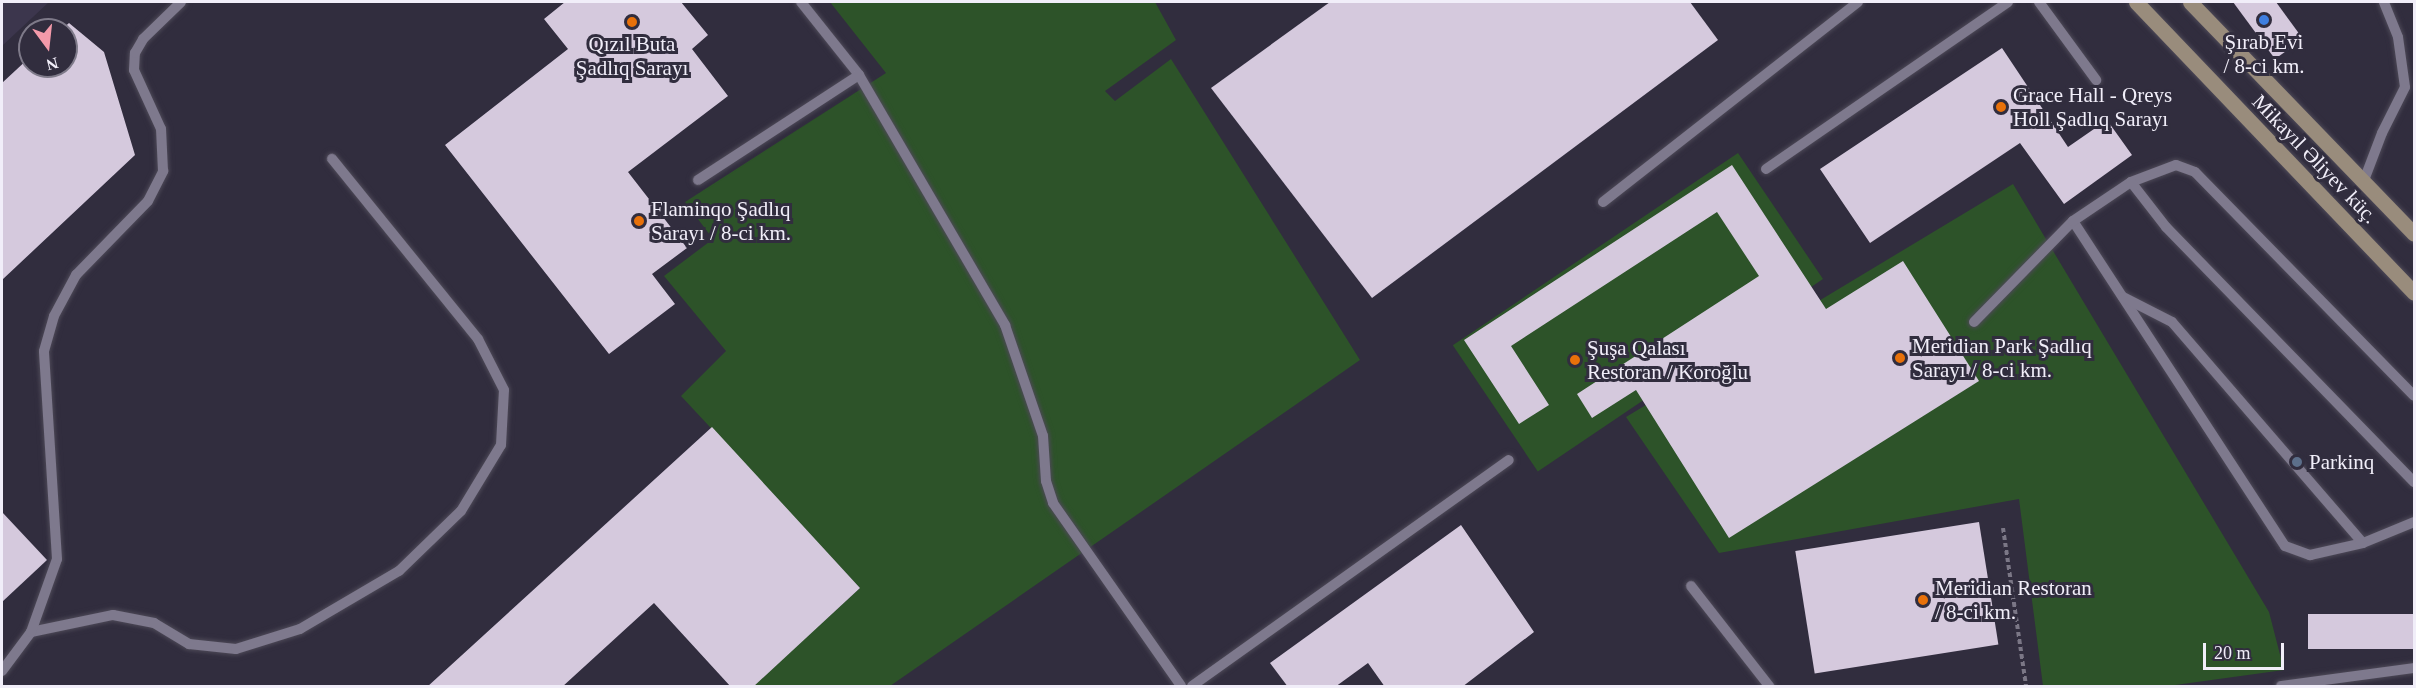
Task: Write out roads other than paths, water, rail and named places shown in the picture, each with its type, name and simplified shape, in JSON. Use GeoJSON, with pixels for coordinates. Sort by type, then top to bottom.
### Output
{"type":"FeatureCollection","features":[{"type":"Feature","properties":{"kind":"main road","name":"Mikayıl Əliyev küç."},"geometry":{"type":"LineString","coordinates":[[2136,2],[2415,293]]}},
{"type":"Feature","properties":{"kind":"main road"},"geometry":{"type":"LineString","coordinates":[[2190,2],[2363,183],[2415,234]]}},
{"type":"Feature","properties":{"kind":"lane"},"geometry":{"type":"LineString","coordinates":[[2,671],[32,632],[57,559],[44,351],[54,316],[76,275],[148,201],[163,171],[161,129],[134,70],[135,53],[143,39],[181,2]]}},
{"type":"Feature","properties":{"kind":"lane"},"geometry":{"type":"LineString","coordinates":[[801,2],[859,75],[1005,325],[1043,436],[1046,481],[1053,503],[1181,687]]}},
{"type":"Feature","properties":{"kind":"lane"},"geometry":{"type":"LineString","coordinates":[[1603,202],[1858,2]]}},
{"type":"Feature","properties":{"kind":"lane"},"geometry":{"type":"LineString","coordinates":[[1766,169],[2008,2]]}},
{"type":"Feature","properties":{"kind":"lane"},"geometry":{"type":"LineString","coordinates":[[2039,2],[2096,80]]}},
{"type":"Feature","properties":{"kind":"lane"},"geometry":{"type":"LineString","coordinates":[[2363,183],[2410,87],[2398,37],[2384,2]]}},
{"type":"Feature","properties":{"kind":"lane"},"geometry":{"type":"LineString","coordinates":[[698,180],[859,75]]}},
{"type":"Feature","properties":{"kind":"lane"},"geometry":{"type":"LineString","coordinates":[[32,632],[112,615],[154,623],[189,644],[236,649],[300,629],[399,571],[461,511],[501,445],[504,390],[478,339],[332,159]]}},
{"type":"Feature","properties":{"kind":"lane"},"geometry":{"type":"LineString","coordinates":[[1974,322],[2073,221],[2131,182],[2176,165],[2195,172],[2415,396]]}},
{"type":"Feature","properties":{"kind":"lane"},"geometry":{"type":"LineString","coordinates":[[2131,182],[2166,227],[2415,482]]}},
{"type":"Feature","properties":{"kind":"lane"},"geometry":{"type":"LineString","coordinates":[[2073,221],[2285,546],[2310,555],[2364,543],[2415,522]]}},
{"type":"Feature","properties":{"kind":"lane"},"geometry":{"type":"LineString","coordinates":[[2122,296],[2172,322],[2364,543]]}},
{"type":"Feature","properties":{"kind":"lane"},"geometry":{"type":"LineString","coordinates":[[1192,687],[1509,460]]}},
{"type":"Feature","properties":{"kind":"lane"},"geometry":{"type":"LineString","coordinates":[[1691,586],[1769,687]]}},
{"type":"Feature","properties":{"kind":"lane"},"geometry":{"type":"LineString","coordinates":[[2281,687],[2328,683],[2415,668]]}},
{"type":"Feature","properties":{"kind":"place","name":"Şırab Evi / 8-ci km."},"geometry":{"type":"Point","coordinates":[2264,20]}},
{"type":"Feature","properties":{"kind":"place","name":"Qızıl Buta Şadlıq Sarayı"},"geometry":{"type":"Point","coordinates":[632,22]}},
{"type":"Feature","properties":{"kind":"place","name":"Grace Hall - Qreys Holl Şadlıq Sarayı"},"geometry":{"type":"Point","coordinates":[2001,107]}},
{"type":"Feature","properties":{"kind":"place","name":"Flaminqo Şadlıq Sarayı / 8-ci km."},"geometry":{"type":"Point","coordinates":[639,221]}},
{"type":"Feature","properties":{"kind":"place","name":"Meridian Park Şadlıq Sarayı / 8-ci km."},"geometry":{"type":"Point","coordinates":[1900,358]}},
{"type":"Feature","properties":{"kind":"place","name":"Şuşa Qalası Restoran / Koroğlu"},"geometry":{"type":"Point","coordinates":[1575,360]}},
{"type":"Feature","properties":{"kind":"place","name":"Parkinq"},"geometry":{"type":"Point","coordinates":[2297,462]}},
{"type":"Feature","properties":{"kind":"place","name":"Meridian Restoran / 8-ci km."},"geometry":{"type":"Point","coordinates":[1923,600]}}]}
